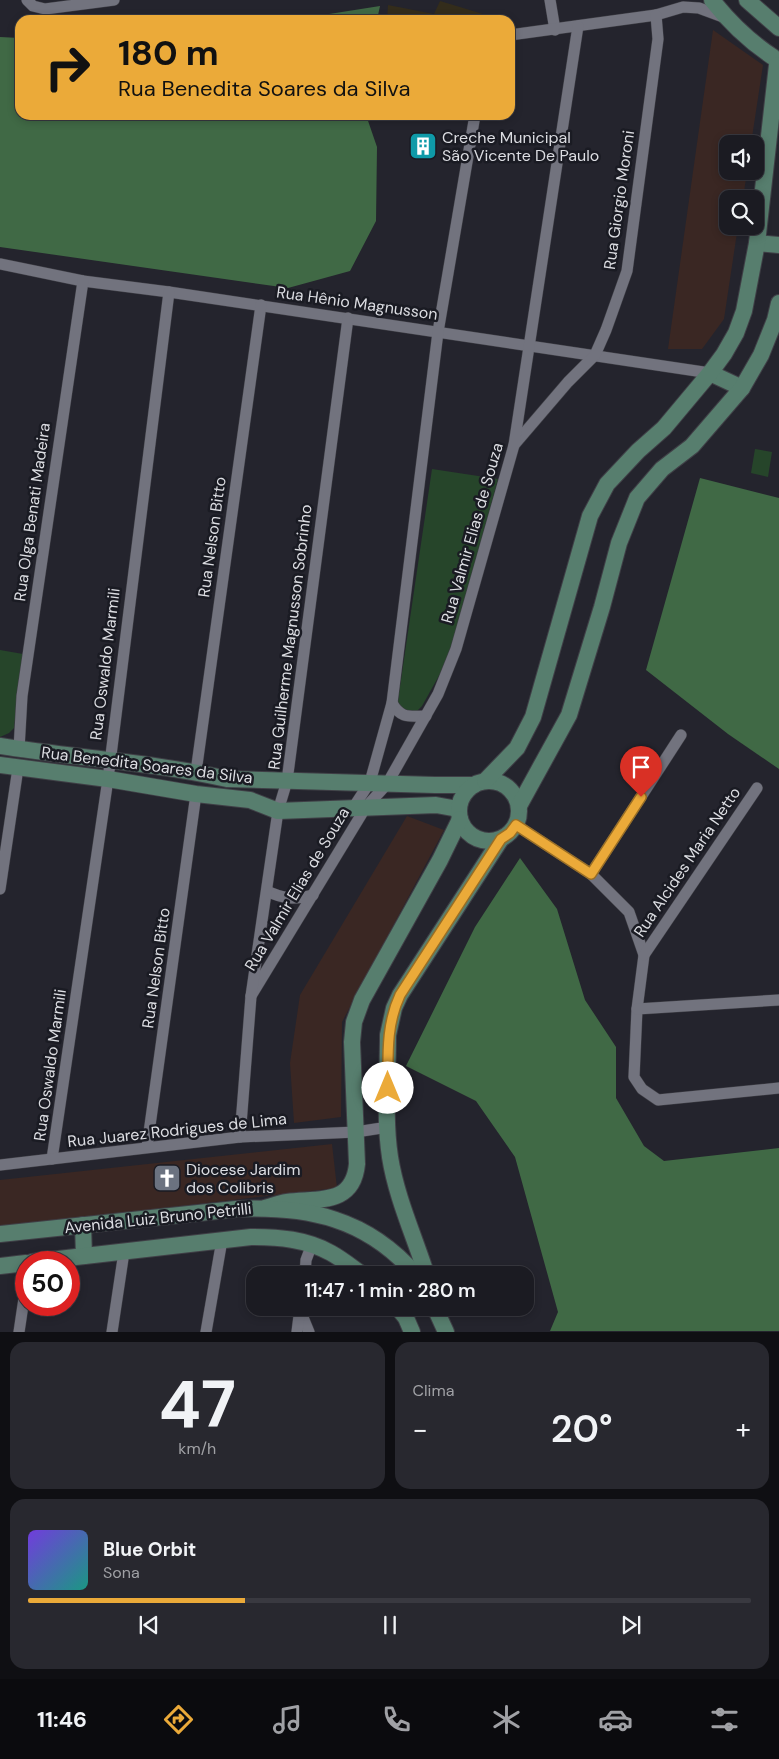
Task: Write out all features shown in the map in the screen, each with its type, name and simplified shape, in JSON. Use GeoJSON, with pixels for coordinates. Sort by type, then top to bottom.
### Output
{"type":"FeatureCollection","features":[{"type":"Feature","properties":{"kind":"main road"},"geometry":{"type":"LineString","coordinates":[[712,0],[726,18],[776,63]]}},
{"type":"Feature","properties":{"kind":"main road"},"geometry":{"type":"LineString","coordinates":[[747,0],[779,28]]}},
{"type":"Feature","properties":{"kind":"main road"},"geometry":{"type":"LineString","coordinates":[[265,1208],[287,1202],[326,1199],[342,1193],[354,1180],[356,1172],[356,1132],[352,1042],[354,1022],[362,1000],[440,860],[459,814],[461,799],[466,791],[479,783],[516,748],[533,717],[590,516],[607,484],[638,451],[664,428],[710,373],[728,347],[744,311],[758,243],[776,63],[773,47],[779,36]]}},
{"type":"Feature","properties":{"kind":"main road"},"geometry":{"type":"LineString","coordinates":[[758,243],[779,245]]}},
{"type":"Feature","properties":{"kind":"main road"},"geometry":{"type":"LineString","coordinates":[[519,806],[569,715],[602,607],[619,543],[637,498],[662,469],[692,446],[742,388],[761,355],[775,320],[779,303]]}},
{"type":"Feature","properties":{"kind":"main road"},"geometry":{"type":"LineString","coordinates":[[710,373],[742,388]]}},
{"type":"Feature","properties":{"kind":"main road","name":"Rua Benedita Soares da Silva"},"geometry":{"type":"LineString","coordinates":[[0,746],[110,759],[196,772],[226,779],[387,784],[479,783]]}},
{"type":"Feature","properties":{"kind":"main road","name":"Rua Benedita Soares da Silva"},"geometry":{"type":"LineString","coordinates":[[0,764],[108,779],[196,794],[250,800],[278,811],[436,805],[459,814]]}},
{"type":"Feature","properties":{"kind":"main road"},"geometry":{"type":"LineString","coordinates":[[459,814],[464,829],[481,841],[491,842],[501,839],[510,833],[516,825],[519,816],[519,806],[516,796],[510,789],[502,783],[492,781],[479,783]]}},
{"type":"Feature","properties":{"kind":"main road"},"geometry":{"type":"LineString","coordinates":[[422,1266],[390,1158],[388,1035],[394,1008],[400,995],[501,839]]}},
{"type":"Feature","properties":{"kind":"main road","name":"Avenida Luiz Bruno Petrilli"},"geometry":{"type":"LineString","coordinates":[[0,1234],[236,1208],[265,1208],[329,1216],[356,1227],[381,1242],[408,1266]]}},
{"type":"Feature","properties":{"kind":"main road"},"geometry":{"type":"LineString","coordinates":[[83,1225],[84,1256]]}},
{"type":"Feature","properties":{"kind":"main road","name":"Avenida Luiz Bruno Petrilli"},"geometry":{"type":"LineString","coordinates":[[80,1256],[251,1237],[280,1237],[312,1244],[331,1253],[350,1266]]}},
{"type":"Feature","properties":{"kind":"main road"},"geometry":{"type":"LineString","coordinates":[[0,1266],[15,1264]]}},
{"type":"Feature","properties":{"kind":"main road"},"geometry":{"type":"LineString","coordinates":[[439,1316],[446,1332]]}},
{"type":"Feature","properties":{"kind":"street"},"geometry":{"type":"LineString","coordinates":[[30,3],[41,9],[49,9],[114,0]]}},
{"type":"Feature","properties":{"kind":"street"},"geometry":{"type":"LineString","coordinates":[[550,0],[554,30]]}},
{"type":"Feature","properties":{"kind":"street"},"geometry":{"type":"LineString","coordinates":[[515,34],[656,15],[677,4],[698,8],[726,18]]}},
{"type":"Feature","properties":{"kind":"street","name":"Rua Giorgio Moroni"},"geometry":{"type":"LineString","coordinates":[[514,445],[568,382],[595,355],[627,271],[658,39],[656,15]]}},
{"type":"Feature","properties":{"kind":"street","name":"Rua Valmir Elias de Souza"},"geometry":{"type":"LineString","coordinates":[[251,996],[313,895],[359,807],[387,784],[438,694],[456,649],[514,445],[578,26]]}},
{"type":"Feature","properties":{"kind":"street"},"geometry":{"type":"LineString","coordinates":[[359,807],[370,782],[392,703],[438,332],[475,120]]}},
{"type":"Feature","properties":{"kind":"street","name":"Rua Hênio Magnusson"},"geometry":{"type":"LineString","coordinates":[[0,264],[83,281],[261,305],[710,373]]}},
{"type":"Feature","properties":{"kind":"street","name":"Rua Olga Benati Madeira"},"geometry":{"type":"LineString","coordinates":[[19,749],[22,696],[83,281]]}},
{"type":"Feature","properties":{"kind":"street","name":"Rua Oswaldo Marmili"},"geometry":{"type":"LineString","coordinates":[[52,1159],[108,779],[169,292]]}},
{"type":"Feature","properties":{"kind":"street","name":"Rua Nelson Bitto"},"geometry":{"type":"LineString","coordinates":[[196,772],[261,305]]}},
{"type":"Feature","properties":{"kind":"street","name":"Rua Guilherme Magnusson Sobrinho"},"geometry":{"type":"LineString","coordinates":[[240,1137],[251,996],[278,811],[287,781],[348,318]]}},
{"type":"Feature","properties":{"kind":"street"},"geometry":{"type":"LineString","coordinates":[[392,703],[398,713],[406,716],[426,716]]}},
{"type":"Feature","properties":{"kind":"street"},"geometry":{"type":"LineString","coordinates":[[591,874],[681,735]]}},
{"type":"Feature","properties":{"kind":"street"},"geometry":{"type":"LineString","coordinates":[[0,889],[18,768]]}},
{"type":"Feature","properties":{"kind":"street","name":"Rua Alcides Maria Netto"},"geometry":{"type":"LineString","coordinates":[[644,955],[757,788]]}},
{"type":"Feature","properties":{"kind":"street","name":"Rua Nelson Bitto"},"geometry":{"type":"LineString","coordinates":[[147,1147],[196,794]]}},
{"type":"Feature","properties":{"kind":"street"},"geometry":{"type":"LineString","coordinates":[[516,825],[591,874],[629,912],[644,955],[637,1009],[634,1077],[642,1089],[658,1100],[779,1088]]}},
{"type":"Feature","properties":{"kind":"street"},"geometry":{"type":"LineString","coordinates":[[267,892],[291,899],[301,899],[313,895]]}},
{"type":"Feature","properties":{"kind":"street"},"geometry":{"type":"LineString","coordinates":[[637,1009],[779,1000]]}},
{"type":"Feature","properties":{"kind":"street","name":"Rua Juarez Rodrigues de Lima"},"geometry":{"type":"LineString","coordinates":[[0,1165],[240,1137],[356,1132],[388,1127]]}},
{"type":"Feature","properties":{"kind":"street"},"geometry":{"type":"LineString","coordinates":[[206,1332],[222,1240]]}},
{"type":"Feature","properties":{"kind":"street"},"geometry":{"type":"LineString","coordinates":[[306,1266],[312,1244]]}},
{"type":"Feature","properties":{"kind":"street"},"geometry":{"type":"LineString","coordinates":[[112,1332],[124,1252]]}},
{"type":"Feature","properties":{"kind":"street"},"geometry":{"type":"LineString","coordinates":[[20,1332],[22,1316]]}},
{"type":"Feature","properties":{"kind":"street"},"geometry":{"type":"LineString","coordinates":[[298,1332],[299,1316]]}},
{"type":"Feature","properties":{"kind":"street"},"geometry":{"type":"LineString","coordinates":[[303,1316],[309,1332]]}},
{"type":"Feature","properties":{"kind":"shaded area"},"geometry":{"type":"Polygon","coordinates":[[[440,1],[483,14],[387,15],[388,5],[434,14],[440,1]]]}},
{"type":"Feature","properties":{"kind":"shaded area"},"geometry":{"type":"Polygon","coordinates":[[[713,30],[763,65],[752,135],[719,135],[719,180],[746,180],[744,190],[719,190],[719,235],[737,235],[724,319],[702,349],[668,349],[713,30]]]}},
{"type":"Feature","properties":{"kind":"shaded area"},"geometry":{"type":"Polygon","coordinates":[[[407,816],[444,830],[342,1022],[341,1117],[294,1123],[290,1063],[300,995],[407,816]]]}},
{"type":"Feature","properties":{"kind":"shaded area"},"geometry":{"type":"Polygon","coordinates":[[[332,1144],[337,1188],[0,1227],[0,1180],[332,1144]]]}},
{"type":"Feature","properties":{"kind":"green space"},"geometry":{"type":"Polygon","coordinates":[[[380,6],[378,15],[323,15],[380,6]]]}},
{"type":"Feature","properties":{"kind":"green space"},"geometry":{"type":"Polygon","coordinates":[[[0,37],[15,38],[15,120],[368,120],[377,147],[376,221],[350,271],[288,288],[0,247],[0,37]]]}},
{"type":"Feature","properties":{"kind":"green space"},"geometry":{"type":"Polygon","coordinates":[[[755,449],[772,452],[768,477],[751,473],[755,449]]]}},
{"type":"Feature","properties":{"kind":"green space"},"geometry":{"type":"Polygon","coordinates":[[[432,469],[498,479],[450,656],[422,706],[416,712],[407,713],[398,704],[398,700],[432,469]]]}},
{"type":"Feature","properties":{"kind":"green space"},"geometry":{"type":"Polygon","coordinates":[[[700,478],[779,498],[779,769],[728,734],[646,670],[700,478]]]}},
{"type":"Feature","properties":{"kind":"green space"},"geometry":{"type":"Polygon","coordinates":[[[0,650],[23,654],[14,728],[9,733],[0,737],[0,650]]]}},
{"type":"Feature","properties":{"kind":"green space"},"geometry":{"type":"Polygon","coordinates":[[[520,858],[557,909],[585,1000],[616,1047],[616,1098],[644,1146],[664,1161],[779,1148],[779,1331],[550,1331],[558,1312],[515,1157],[476,1101],[406,1066],[475,927],[520,858]]]}},
{"type":"Feature","properties":{"kind":"place","name":"Creche Municipal São Vicente De Paulo"},"geometry":{"type":"Point","coordinates":[423,146]}},
{"type":"Feature","properties":{"kind":"place","name":"Diocese Jardim dos Colibris"},"geometry":{"type":"Point","coordinates":[167,1178]}},
{"type":"Feature","properties":{"kind":"route"},"geometry":{"type":"LineString","coordinates":[[388,1088],[388,1035],[394,1008],[400,995],[501,839],[510,833],[516,825],[591,874],[641,797]]}}]}
